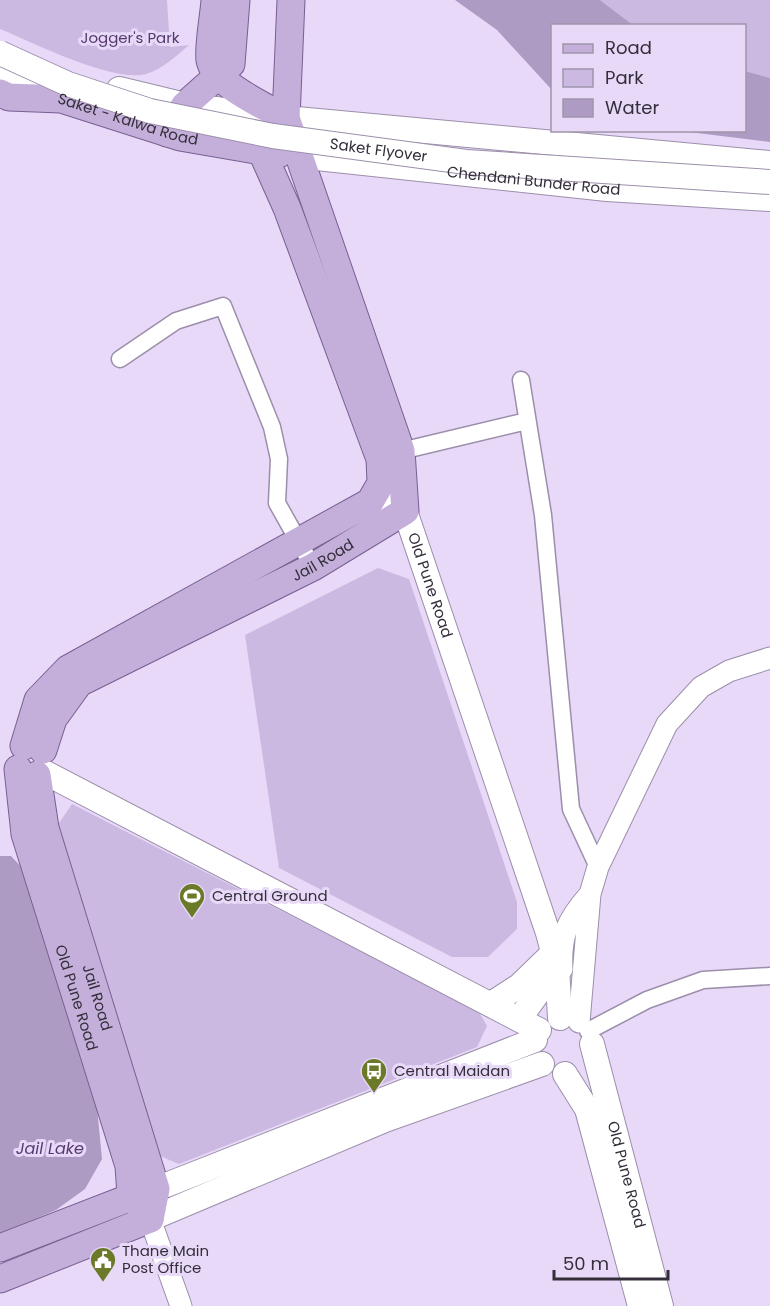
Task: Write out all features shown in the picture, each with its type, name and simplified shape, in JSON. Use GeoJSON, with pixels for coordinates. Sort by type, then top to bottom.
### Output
{"type":"FeatureCollection","features":[{"type":"Feature","properties":{"kind":"main road"},"geometry":{"type":"LineString","coordinates":[[215,0],[223,38]]}},
{"type":"Feature","properties":{"kind":"main road"},"geometry":{"type":"LineString","coordinates":[[236,0],[223,38],[210,61],[219,76],[231,86],[286,118],[770,163]]}},
{"type":"Feature","properties":{"kind":"main road","name":"Old Pune Road"},"geometry":{"type":"LineString","coordinates":[[291,0],[286,118],[401,451],[405,512],[556,946],[560,1028],[661,1306]]}},
{"type":"Feature","properties":{"kind":"main road","name":"Saket - Kalwa Road"},"geometry":{"type":"LineString","coordinates":[[0,42],[75,76],[148,98],[286,118]]}},
{"type":"Feature","properties":{"kind":"main road","name":"Saket Flyover"},"geometry":{"type":"LineString","coordinates":[[0,53],[68,84],[150,111],[273,136],[466,162],[770,182]]}},
{"type":"Feature","properties":{"kind":"main road","name":"Saket - Kalwa Road"},"geometry":{"type":"LineString","coordinates":[[0,68],[61,99],[167,133],[262,152]]}},
{"type":"Feature","properties":{"kind":"main road"},"geometry":{"type":"LineString","coordinates":[[167,133],[185,105],[219,76]]}},
{"type":"Feature","properties":{"kind":"main road"},"geometry":{"type":"LineString","coordinates":[[4,95],[61,99]]}},
{"type":"Feature","properties":{"kind":"main road"},"geometry":{"type":"LineString","coordinates":[[262,152],[298,156]]}},
{"type":"Feature","properties":{"kind":"main road"},"geometry":{"type":"LineString","coordinates":[[262,152],[287,208],[380,459],[381,483],[376,494],[405,512]]}},
{"type":"Feature","properties":{"kind":"main road","name":"Chendani Bunder Road"},"geometry":{"type":"LineString","coordinates":[[298,156],[607,189],[770,199]]}},
{"type":"Feature","properties":{"kind":"main road","name":"Old Pune Road"},"geometry":{"type":"LineString","coordinates":[[131,1196],[129,1166],[25,834],[38,699],[68,669],[370,502],[376,494]]}},
{"type":"Feature","properties":{"kind":"main road","name":"Jail Road"},"geometry":{"type":"LineString","coordinates":[[150,1219],[156,1189],[45,828],[33,762],[53,718],[79,683],[313,567],[405,512]]}},
{"type":"Feature","properties":{"kind":"main road"},"geometry":{"type":"LineString","coordinates":[[33,762],[491,1004],[560,1028]]}},
{"type":"Feature","properties":{"kind":"main road"},"geometry":{"type":"LineString","coordinates":[[491,1004],[519,986],[556,946]]}},
{"type":"Feature","properties":{"kind":"main road"},"geometry":{"type":"LineString","coordinates":[[556,946],[560,1028],[584,1065],[565,1074],[557,1073],[542,1064],[536,1053],[560,1028]]}},
{"type":"Feature","properties":{"kind":"main road"},"geometry":{"type":"LineString","coordinates":[[0,1248],[131,1196],[156,1189],[560,1028]]}},
{"type":"Feature","properties":{"kind":"main road"},"geometry":{"type":"LineString","coordinates":[[0,1279],[150,1219],[385,1120],[542,1064]]}},
{"type":"Feature","properties":{"kind":"main road","name":"Old Pune Road"},"geometry":{"type":"LineString","coordinates":[[565,1074],[587,1109],[640,1306]]}},
{"type":"Feature","properties":{"kind":"main road"},"geometry":{"type":"LineString","coordinates":[[131,1196],[150,1219]]}},
{"type":"Feature","properties":{"kind":"street"},"geometry":{"type":"LineString","coordinates":[[120,359],[176,321],[223,306],[272,427],[279,459],[277,503],[313,567]]}},
{"type":"Feature","properties":{"kind":"street"},"geometry":{"type":"LineString","coordinates":[[521,380],[543,515],[571,809],[598,867]]}},
{"type":"Feature","properties":{"kind":"street"},"geometry":{"type":"LineString","coordinates":[[401,451],[527,421]]}},
{"type":"Feature","properties":{"kind":"street"},"geometry":{"type":"LineString","coordinates":[[560,1028],[598,867],[667,724],[701,687],[729,671],[770,657]]}},
{"type":"Feature","properties":{"kind":"street"},"geometry":{"type":"LineString","coordinates":[[560,1028],[562,963],[556,946],[574,912],[591,894]]}},
{"type":"Feature","properties":{"kind":"street"},"geometry":{"type":"LineString","coordinates":[[560,1028],[703,980],[770,976]]}},
{"type":"Feature","properties":{"kind":"street"},"geometry":{"type":"LineString","coordinates":[[150,1219],[181,1306]]}},
{"type":"Feature","properties":{"kind":"green space","name":"Jogger's Park"},"geometry":{"type":"Polygon","coordinates":[[[0,0],[167,0],[170,47],[189,45],[169,62],[152,72],[132,75],[114,73],[52,52],[0,29],[0,0]]]}},
{"type":"Feature","properties":{"kind":"green space"},"geometry":{"type":"Polygon","coordinates":[[[600,0],[770,0],[770,78],[746,71],[746,24],[632,24],[600,0]]]}},
{"type":"Feature","properties":{"kind":"green space"},"geometry":{"type":"Polygon","coordinates":[[[378,568],[409,579],[517,902],[517,929],[488,957],[452,957],[279,868],[245,635],[378,568]]]}},
{"type":"Feature","properties":{"kind":"green space","name":"Central Ground"},"geometry":{"type":"Polygon","coordinates":[[[72,804],[479,1012],[487,1026],[477,1047],[179,1164],[160,1156],[57,826],[72,804]]]}},
{"type":"Feature","properties":{"kind":"water"},"geometry":{"type":"Polygon","coordinates":[[[455,0],[600,0],[632,24],[551,24],[551,89],[497,30],[455,0]]]}},
{"type":"Feature","properties":{"kind":"water"},"geometry":{"type":"Polygon","coordinates":[[[746,71],[770,78],[770,142],[689,132],[746,132],[746,71]]]}},
{"type":"Feature","properties":{"kind":"water","name":"Jail Lake"},"geometry":{"type":"Polygon","coordinates":[[[0,856],[11,856],[28,874],[96,1097],[102,1159],[85,1189],[56,1210],[0,1234],[0,856]]]}},
{"type":"Feature","properties":{"kind":"place","name":"Central Ground"},"geometry":{"type":"Point","coordinates":[192,919]}},
{"type":"Feature","properties":{"kind":"place","name":"Central Maidan"},"geometry":{"type":"Point","coordinates":[374,1094]}},
{"type":"Feature","properties":{"kind":"place","name":"Thane Main Post Office"},"geometry":{"type":"Point","coordinates":[103,1283]}}]}
